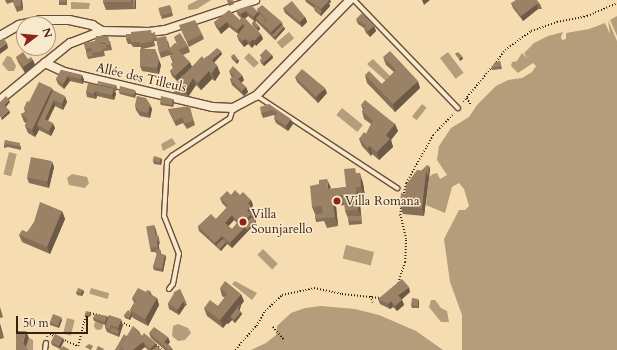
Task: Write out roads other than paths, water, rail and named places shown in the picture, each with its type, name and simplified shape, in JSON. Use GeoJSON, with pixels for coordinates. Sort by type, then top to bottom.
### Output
{"type":"FeatureCollection","features":[{"type":"Feature","properties":{"kind":"street"},"geometry":{"type":"LineString","coordinates":[[0,100],[70,43],[102,31],[165,30],[255,0]]}},
{"type":"Feature","properties":{"kind":"street"},"geometry":{"type":"LineString","coordinates":[[233,108],[256,96],[350,0]]}},
{"type":"Feature","properties":{"kind":"street"},"geometry":{"type":"LineString","coordinates":[[0,36],[19,25],[40,20],[69,20],[92,25],[102,31]]}},
{"type":"Feature","properties":{"kind":"street","name":"Allée des Tilleuls"},"geometry":{"type":"LineString","coordinates":[[45,63],[56,70],[80,76],[212,107],[233,108]]}},
{"type":"Feature","properties":{"kind":"lane"},"geometry":{"type":"LineString","coordinates":[[354,0],[458,108]]}},
{"type":"Feature","properties":{"kind":"lane"},"geometry":{"type":"LineString","coordinates":[[256,96],[397,188]]}},
{"type":"Feature","properties":{"kind":"lane"},"geometry":{"type":"LineString","coordinates":[[168,289],[173,284],[179,254],[164,216],[167,162],[172,156],[230,118],[233,108]]}},
{"type":"Feature","properties":{"kind":"lane"},"geometry":{"type":"LineString","coordinates":[[45,350],[46,343]]}},
{"type":"Feature","properties":{"kind":"place","name":"Villa Romana"},"geometry":{"type":"Point","coordinates":[337,201]}},
{"type":"Feature","properties":{"kind":"place","name":"Villa Sounjarello"},"geometry":{"type":"Point","coordinates":[243,222]}}]}
